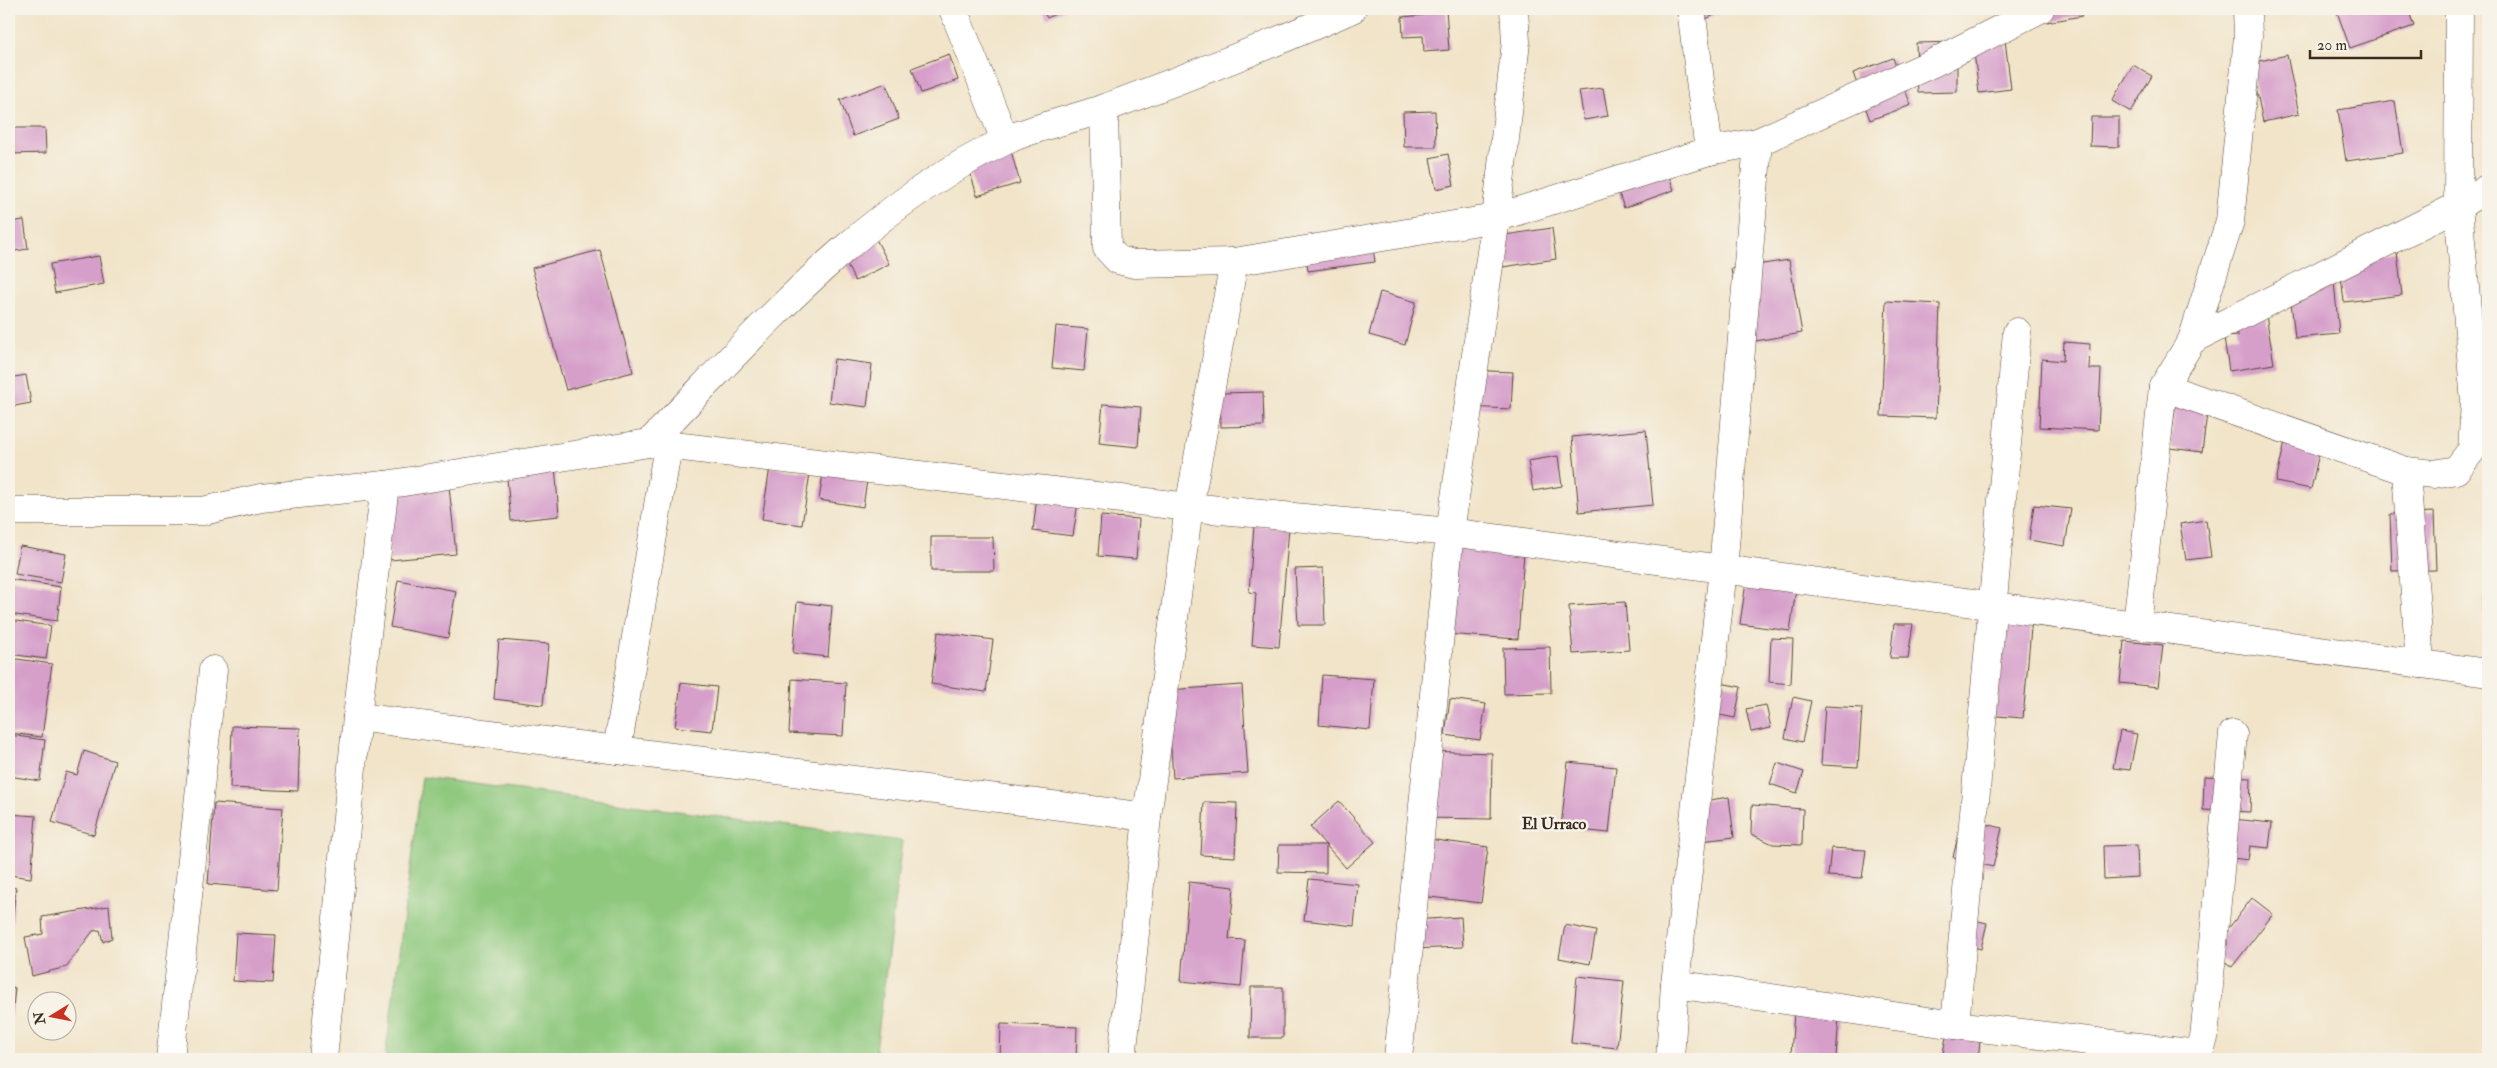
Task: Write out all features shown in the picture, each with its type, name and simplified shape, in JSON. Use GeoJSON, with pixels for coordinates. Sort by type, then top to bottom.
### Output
{"type":"FeatureCollection","features":[{"type":"Feature","properties":{"kind":"street"},"geometry":{"type":"LineString","coordinates":[[953,9],[1006,140]]}},
{"type":"Feature","properties":{"kind":"street"},"geometry":{"type":"LineString","coordinates":[[617,750],[659,444],[827,263],[924,187],[1006,140],[1104,108],[1312,17],[1352,9]]}},
{"type":"Feature","properties":{"kind":"street"},"geometry":{"type":"LineString","coordinates":[[1398,1059],[1450,532],[1496,218],[1516,42],[1514,9]]}},
{"type":"Feature","properties":{"kind":"street"},"geometry":{"type":"LineString","coordinates":[[1691,9],[1709,151]]}},
{"type":"Feature","properties":{"kind":"street"},"geometry":{"type":"LineString","coordinates":[[1104,108],[1107,248],[1118,260],[1134,264],[1234,262],[1496,218],[1709,151],[1758,142],[1933,63],[2040,9]]}},
{"type":"Feature","properties":{"kind":"street"},"geometry":{"type":"LineString","coordinates":[[2137,625],[2163,388],[2192,340],[2230,221],[2248,36],[2247,9]]}},
{"type":"Feature","properties":{"kind":"street"},"geometry":{"type":"LineString","coordinates":[[2163,388],[2406,471],[2434,474],[2456,470],[2472,450],[2475,402],[2458,206],[2459,9]]}},
{"type":"Feature","properties":{"kind":"street"},"geometry":{"type":"LineString","coordinates":[[1670,1059],[1675,984],[1723,570],[1758,142]]}},
{"type":"Feature","properties":{"kind":"street"},"geometry":{"type":"LineString","coordinates":[[2192,340],[2458,206],[2488,188]]}},
{"type":"Feature","properties":{"kind":"street"},"geometry":{"type":"LineString","coordinates":[[1122,1059],[1147,817],[1189,507],[1234,262]]}},
{"type":"Feature","properties":{"kind":"street"},"geometry":{"type":"LineString","coordinates":[[1955,1025],[1994,606],[2017,332]]}},
{"type":"Feature","properties":{"kind":"street"},"geometry":{"type":"LineString","coordinates":[[9,511],[203,511],[261,498],[385,486],[659,444],[1189,507],[1450,532],[2488,673]]}},
{"type":"Feature","properties":{"kind":"street"},"geometry":{"type":"LineString","coordinates":[[2406,471],[2420,664]]}},
{"type":"Feature","properties":{"kind":"street"},"geometry":{"type":"LineString","coordinates":[[323,1059],[357,718],[385,486]]}},
{"type":"Feature","properties":{"kind":"street"},"geometry":{"type":"LineString","coordinates":[[170,1059],[213,670]]}},
{"type":"Feature","properties":{"kind":"street"},"geometry":{"type":"LineString","coordinates":[[357,718],[1147,817]]}},
{"type":"Feature","properties":{"kind":"street"},"geometry":{"type":"LineString","coordinates":[[1675,984],[1955,1025],[2189,1053],[2200,1050],[2204,1038],[2233,734]]}},
{"type":"Feature","properties":{"kind":"green space"},"geometry":{"type":"Polygon","coordinates":[[[422,777],[902,841],[875,1059],[385,1059],[422,777]]]}},
{"type":"Feature","properties":{"kind":"building"},"geometry":{"type":"Polygon","coordinates":[[[1042,9],[1065,9],[1047,18],[1042,9]]]}},
{"type":"Feature","properties":{"kind":"building"},"geometry":{"type":"Polygon","coordinates":[[[1426,9],[1446,9],[1449,50],[1424,52],[1423,36],[1403,37],[1402,17],[1426,15],[1426,9]]]}},
{"type":"Feature","properties":{"kind":"building"},"geometry":{"type":"Polygon","coordinates":[[[1696,9],[1726,9],[1702,21],[1696,9]]]}},
{"type":"Feature","properties":{"kind":"building"},"geometry":{"type":"Polygon","coordinates":[[[2045,9],[2080,9],[2082,16],[2047,22],[2045,9]]]}},
{"type":"Feature","properties":{"kind":"building"},"geometry":{"type":"Polygon","coordinates":[[[2336,9],[2408,9],[2414,26],[2350,48],[2336,9]]]}},
{"type":"Feature","properties":{"kind":"building"},"geometry":{"type":"Polygon","coordinates":[[[2005,40],[2011,89],[1979,93],[1973,44],[2005,40]]]}},
{"type":"Feature","properties":{"kind":"building"},"geometry":{"type":"Polygon","coordinates":[[[1957,42],[1957,92],[1918,93],[1916,43],[1957,42]]]}},
{"type":"Feature","properties":{"kind":"building"},"geometry":{"type":"Polygon","coordinates":[[[949,54],[958,80],[921,93],[912,68],[949,54]]]}},
{"type":"Feature","properties":{"kind":"building"},"geometry":{"type":"Polygon","coordinates":[[[2287,55],[2299,114],[2263,122],[2251,63],[2287,55]]]}},
{"type":"Feature","properties":{"kind":"building"},"geometry":{"type":"Polygon","coordinates":[[[1893,58],[1911,105],[1870,120],[1853,73],[1893,58]]]}},
{"type":"Feature","properties":{"kind":"building"},"geometry":{"type":"Polygon","coordinates":[[[2133,65],[2152,76],[2131,112],[2112,101],[2133,65]]]}},
{"type":"Feature","properties":{"kind":"building"},"geometry":{"type":"Polygon","coordinates":[[[886,83],[899,119],[853,136],[840,100],[886,83]]]}},
{"type":"Feature","properties":{"kind":"building"},"geometry":{"type":"Polygon","coordinates":[[[1603,88],[1608,116],[1584,120],[1579,91],[1603,88]]]}},
{"type":"Feature","properties":{"kind":"building"},"geometry":{"type":"Polygon","coordinates":[[[2395,101],[2403,153],[2346,161],[2338,110],[2395,101]]]}},
{"type":"Feature","properties":{"kind":"building"},"geometry":{"type":"Polygon","coordinates":[[[1435,111],[1436,147],[1404,147],[1403,112],[1435,111]]]}},
{"type":"Feature","properties":{"kind":"building"},"geometry":{"type":"Polygon","coordinates":[[[2091,117],[2119,117],[2119,147],[2090,146],[2091,117]]]}},
{"type":"Feature","properties":{"kind":"building"},"geometry":{"type":"Polygon","coordinates":[[[9,128],[45,128],[46,153],[9,154],[9,128]]]}},
{"type":"Feature","properties":{"kind":"building"},"geometry":{"type":"Polygon","coordinates":[[[1009,144],[1020,183],[977,196],[966,157],[1009,144]]]}},
{"type":"Feature","properties":{"kind":"building"},"geometry":{"type":"Polygon","coordinates":[[[1448,154],[1454,185],[1436,189],[1430,158],[1448,154]]]}},
{"type":"Feature","properties":{"kind":"building"},"geometry":{"type":"Polygon","coordinates":[[[1663,159],[1674,190],[1624,208],[1613,177],[1663,159]]]}},
{"type":"Feature","properties":{"kind":"building"},"geometry":{"type":"Polygon","coordinates":[[[24,220],[28,249],[9,252],[9,222],[24,220]]]}},
{"type":"Feature","properties":{"kind":"building"},"geometry":{"type":"Polygon","coordinates":[[[867,222],[889,264],[855,281],[834,240],[867,222]]]}},
{"type":"Feature","properties":{"kind":"building"},"geometry":{"type":"Polygon","coordinates":[[[1552,228],[1556,259],[1496,268],[1491,237],[1552,228]]]}},
{"type":"Feature","properties":{"kind":"building"},"geometry":{"type":"Polygon","coordinates":[[[1371,234],[1375,262],[1308,271],[1304,243],[1371,234]]]}},
{"type":"Feature","properties":{"kind":"building"},"geometry":{"type":"Polygon","coordinates":[[[600,250],[633,372],[566,390],[532,268],[600,250]]]}},
{"type":"Feature","properties":{"kind":"building"},"geometry":{"type":"Polygon","coordinates":[[[2397,252],[2402,295],[2344,302],[2339,259],[2397,252]]]}},
{"type":"Feature","properties":{"kind":"building"},"geometry":{"type":"Polygon","coordinates":[[[99,256],[104,284],[55,293],[50,264],[99,256]]]}},
{"type":"Feature","properties":{"kind":"building"},"geometry":{"type":"Polygon","coordinates":[[[1789,260],[1802,333],[1744,343],[1731,269],[1789,260]]]}},
{"type":"Feature","properties":{"kind":"building"},"geometry":{"type":"Polygon","coordinates":[[[2333,271],[2339,334],[2295,338],[2290,292],[2333,271]]]}},
{"type":"Feature","properties":{"kind":"building"},"geometry":{"type":"Polygon","coordinates":[[[1380,292],[1416,302],[1405,345],[1369,335],[1380,292]]]}},
{"type":"Feature","properties":{"kind":"building"},"geometry":{"type":"Polygon","coordinates":[[[1886,301],[1940,304],[1936,418],[1881,416],[1886,301]]]}},
{"type":"Feature","properties":{"kind":"building"},"geometry":{"type":"Polygon","coordinates":[[[2265,309],[2274,364],[2229,371],[2224,337],[2238,336],[2235,313],[2265,309]]]}},
{"type":"Feature","properties":{"kind":"building"},"geometry":{"type":"Polygon","coordinates":[[[1056,326],[1088,329],[1084,371],[1052,368],[1056,326]]]}},
{"type":"Feature","properties":{"kind":"building"},"geometry":{"type":"Polygon","coordinates":[[[2064,342],[2090,344],[2089,369],[2101,369],[2098,430],[2039,427],[2042,359],[2063,361],[2064,342]]]}},
{"type":"Feature","properties":{"kind":"building"},"geometry":{"type":"Polygon","coordinates":[[[834,359],[872,364],[867,407],[829,402],[834,359]]]}},
{"type":"Feature","properties":{"kind":"building"},"geometry":{"type":"Polygon","coordinates":[[[1467,370],[1513,372],[1511,409],[1466,407],[1467,370]]]}},
{"type":"Feature","properties":{"kind":"building"},"geometry":{"type":"Polygon","coordinates":[[[26,375],[31,403],[9,407],[9,378],[26,375]]]}},
{"type":"Feature","properties":{"kind":"building"},"geometry":{"type":"Polygon","coordinates":[[[1263,392],[1264,426],[1221,427],[1220,393],[1263,392]]]}},
{"type":"Feature","properties":{"kind":"building"},"geometry":{"type":"Polygon","coordinates":[[[2176,401],[2208,406],[2202,452],[2170,448],[2176,401]]]}},
{"type":"Feature","properties":{"kind":"building"},"geometry":{"type":"Polygon","coordinates":[[[1103,404],[1141,407],[1138,447],[1099,443],[1103,404]]]}},
{"type":"Feature","properties":{"kind":"building"},"geometry":{"type":"Polygon","coordinates":[[[1646,430],[1653,505],[1579,512],[1572,437],[1646,430]]]}},
{"type":"Feature","properties":{"kind":"building"},"geometry":{"type":"Polygon","coordinates":[[[2285,441],[2320,449],[2311,489],[2276,482],[2285,441]]]}},
{"type":"Feature","properties":{"kind":"building"},"geometry":{"type":"Polygon","coordinates":[[[554,452],[559,516],[511,521],[505,457],[554,452]]]}},
{"type":"Feature","properties":{"kind":"building"},"geometry":{"type":"Polygon","coordinates":[[[1558,456],[1562,486],[1533,491],[1528,461],[1558,456]]]}},
{"type":"Feature","properties":{"kind":"building"},"geometry":{"type":"Polygon","coordinates":[[[825,460],[869,467],[863,507],[819,500],[825,460]]]}},
{"type":"Feature","properties":{"kind":"building"},"geometry":{"type":"Polygon","coordinates":[[[770,467],[810,473],[802,525],[762,519],[770,467]]]}},
{"type":"Feature","properties":{"kind":"building"},"geometry":{"type":"Polygon","coordinates":[[[448,476],[456,554],[390,560],[383,482],[448,476]]]}},
{"type":"Feature","properties":{"kind":"building"},"geometry":{"type":"Polygon","coordinates":[[[1037,496],[1078,502],[1073,536],[1033,531],[1037,496]]]}},
{"type":"Feature","properties":{"kind":"building"},"geometry":{"type":"Polygon","coordinates":[[[2034,505],[2071,509],[2065,546],[2029,540],[2034,505]]]}},
{"type":"Feature","properties":{"kind":"building"},"geometry":{"type":"Polygon","coordinates":[[[2434,512],[2436,570],[2392,571],[2390,514],[2434,512]]]}},
{"type":"Feature","properties":{"kind":"building"},"geometry":{"type":"Polygon","coordinates":[[[1101,516],[1139,519],[1136,559],[1098,556],[1101,516]]]}},
{"type":"Feature","properties":{"kind":"building"},"geometry":{"type":"Polygon","coordinates":[[[2206,520],[2211,557],[2186,560],[2180,524],[2206,520]]]}},
{"type":"Feature","properties":{"kind":"building"},"geometry":{"type":"Polygon","coordinates":[[[1254,525],[1289,528],[1279,647],[1252,645],[1256,593],[1249,592],[1254,525]]]}},
{"type":"Feature","properties":{"kind":"building"},"geometry":{"type":"Polygon","coordinates":[[[931,537],[993,537],[994,571],[931,571],[931,537]]]}},
{"type":"Feature","properties":{"kind":"building"},"geometry":{"type":"Polygon","coordinates":[[[20,546],[66,554],[61,582],[15,574],[20,546]]]}},
{"type":"Feature","properties":{"kind":"building"},"geometry":{"type":"Polygon","coordinates":[[[1451,546],[1524,552],[1518,639],[1444,634],[1451,546]]]}},
{"type":"Feature","properties":{"kind":"building"},"geometry":{"type":"Polygon","coordinates":[[[1323,568],[1325,625],[1298,625],[1295,569],[1323,568]]]}},
{"type":"Feature","properties":{"kind":"building"},"geometry":{"type":"Polygon","coordinates":[[[2487,573],[2488,613],[2483,613],[2487,573]]]}},
{"type":"Feature","properties":{"kind":"building"},"geometry":{"type":"Polygon","coordinates":[[[1747,575],[1797,582],[1790,631],[1740,624],[1747,575]]]}},
{"type":"Feature","properties":{"kind":"building"},"geometry":{"type":"Polygon","coordinates":[[[9,579],[61,587],[57,621],[9,614],[9,579]]]}},
{"type":"Feature","properties":{"kind":"building"},"geometry":{"type":"Polygon","coordinates":[[[398,580],[456,591],[448,638],[390,627],[398,580]]]}},
{"type":"Feature","properties":{"kind":"building"},"geometry":{"type":"Polygon","coordinates":[[[797,602],[832,606],[828,657],[793,653],[797,602]]]}},
{"type":"Feature","properties":{"kind":"building"},"geometry":{"type":"Polygon","coordinates":[[[1625,602],[1629,650],[1573,654],[1569,606],[1625,602]]]}},
{"type":"Feature","properties":{"kind":"building"},"geometry":{"type":"Polygon","coordinates":[[[1980,612],[2032,617],[2023,718],[1971,714],[1980,612]]]}},
{"type":"Feature","properties":{"kind":"building"},"geometry":{"type":"Polygon","coordinates":[[[9,620],[51,626],[46,659],[9,654],[9,620]]]}},
{"type":"Feature","properties":{"kind":"building"},"geometry":{"type":"Polygon","coordinates":[[[1894,624],[1913,624],[1908,658],[1890,658],[1894,624]]]}},
{"type":"Feature","properties":{"kind":"building"},"geometry":{"type":"Polygon","coordinates":[[[938,632],[993,640],[986,692],[931,684],[938,632]]]}},
{"type":"Feature","properties":{"kind":"building"},"geometry":{"type":"Polygon","coordinates":[[[1771,638],[1793,639],[1791,684],[1769,682],[1771,638]]]}},
{"type":"Feature","properties":{"kind":"building"},"geometry":{"type":"Polygon","coordinates":[[[499,640],[549,644],[543,705],[494,699],[499,640]]]}},
{"type":"Feature","properties":{"kind":"building"},"geometry":{"type":"Polygon","coordinates":[[[2124,641],[2163,645],[2158,687],[2120,683],[2124,641]]]}},
{"type":"Feature","properties":{"kind":"building"},"geometry":{"type":"Polygon","coordinates":[[[1550,647],[1551,693],[1504,694],[1503,648],[1550,647]]]}},
{"type":"Feature","properties":{"kind":"building"},"geometry":{"type":"Polygon","coordinates":[[[10,658],[52,664],[42,737],[9,733],[10,658]]]}},
{"type":"Feature","properties":{"kind":"building"},"geometry":{"type":"Polygon","coordinates":[[[1322,675],[1374,679],[1370,730],[1319,725],[1322,675]]]}},
{"type":"Feature","properties":{"kind":"building"},"geometry":{"type":"Polygon","coordinates":[[[792,679],[846,683],[843,736],[789,733],[792,679]]]}},
{"type":"Feature","properties":{"kind":"building"},"geometry":{"type":"Polygon","coordinates":[[[1710,681],[1741,687],[1735,718],[1704,712],[1710,681]]]}},
{"type":"Feature","properties":{"kind":"building"},"geometry":{"type":"Polygon","coordinates":[[[681,683],[717,687],[712,731],[675,727],[681,683]]]}},
{"type":"Feature","properties":{"kind":"building"},"geometry":{"type":"Polygon","coordinates":[[[1242,685],[1248,773],[1173,778],[1167,690],[1242,685]]]}},
{"type":"Feature","properties":{"kind":"building"},"geometry":{"type":"Polygon","coordinates":[[[1793,697],[1811,701],[1802,742],[1785,738],[1793,697]]]}},
{"type":"Feature","properties":{"kind":"building"},"geometry":{"type":"Polygon","coordinates":[[[1450,699],[1486,704],[1480,740],[1445,735],[1450,699]]]}},
{"type":"Feature","properties":{"kind":"building"},"geometry":{"type":"Polygon","coordinates":[[[1766,705],[1771,728],[1751,732],[1746,709],[1766,705]]]}},
{"type":"Feature","properties":{"kind":"building"},"geometry":{"type":"Polygon","coordinates":[[[1825,706],[1862,708],[1858,767],[1821,765],[1825,706]]]}},
{"type":"Feature","properties":{"kind":"building"},"geometry":{"type":"Polygon","coordinates":[[[232,726],[300,728],[298,791],[230,788],[232,726]]]}},
{"type":"Feature","properties":{"kind":"building"},"geometry":{"type":"Polygon","coordinates":[[[2120,731],[2137,734],[2130,770],[2113,768],[2120,731]]]}},
{"type":"Feature","properties":{"kind":"building"},"geometry":{"type":"Polygon","coordinates":[[[9,735],[45,740],[40,781],[9,776],[9,735]]]}},
{"type":"Feature","properties":{"kind":"building"},"geometry":{"type":"Polygon","coordinates":[[[84,751],[115,761],[94,835],[52,822],[66,772],[77,775],[84,751]]]}},
{"type":"Feature","properties":{"kind":"building"},"geometry":{"type":"Polygon","coordinates":[[[1424,751],[1492,753],[1491,819],[1423,818],[1424,751]]]}},
{"type":"Feature","properties":{"kind":"building"},"geometry":{"type":"Polygon","coordinates":[[[1568,762],[1616,767],[1609,833],[1561,828],[1568,762]]]}},
{"type":"Feature","properties":{"kind":"building"},"geometry":{"type":"Polygon","coordinates":[[[1777,763],[1804,772],[1797,793],[1770,784],[1777,763]]]}},
{"type":"Feature","properties":{"kind":"building"},"geometry":{"type":"Polygon","coordinates":[[[2204,776],[2251,778],[2250,812],[2203,810],[2204,776]]]}},
{"type":"Feature","properties":{"kind":"building"},"geometry":{"type":"Polygon","coordinates":[[[1729,797],[1734,837],[1702,841],[1697,802],[1729,797]]]}},
{"type":"Feature","properties":{"kind":"building"},"geometry":{"type":"Polygon","coordinates":[[[1339,801],[1375,842],[1346,868],[1310,827],[1339,801]]]}},
{"type":"Feature","properties":{"kind":"building"},"geometry":{"type":"Polygon","coordinates":[[[1204,802],[1237,803],[1235,857],[1201,855],[1204,802]]]}},
{"type":"Feature","properties":{"kind":"building"},"geometry":{"type":"Polygon","coordinates":[[[214,803],[283,808],[277,890],[208,884],[214,803]]]}},
{"type":"Feature","properties":{"kind":"building"},"geometry":{"type":"Polygon","coordinates":[[[1752,805],[1803,809],[1802,845],[1773,844],[1751,834],[1752,805]]]}},
{"type":"Feature","properties":{"kind":"building"},"geometry":{"type":"Polygon","coordinates":[[[9,814],[36,816],[31,878],[9,875],[9,814]]]}},
{"type":"Feature","properties":{"kind":"building"},"geometry":{"type":"Polygon","coordinates":[[[2213,817],[2272,823],[2269,848],[2250,846],[2248,860],[2225,857],[2213,817]]]}},
{"type":"Feature","properties":{"kind":"building"},"geometry":{"type":"Polygon","coordinates":[[[1982,823],[2002,828],[1993,867],[1953,857],[1960,828],[1982,823]]]}},
{"type":"Feature","properties":{"kind":"building"},"geometry":{"type":"Polygon","coordinates":[[[1428,839],[1488,847],[1481,903],[1421,896],[1428,839]]]}},
{"type":"Feature","properties":{"kind":"building"},"geometry":{"type":"Polygon","coordinates":[[[1279,845],[1326,845],[1326,873],[1278,872],[1279,845]]]}},
{"type":"Feature","properties":{"kind":"building"},"geometry":{"type":"Polygon","coordinates":[[[2137,845],[2138,877],[2104,879],[2103,846],[2137,845]]]}},
{"type":"Feature","properties":{"kind":"building"},"geometry":{"type":"Polygon","coordinates":[[[1831,848],[1866,850],[1862,878],[1828,876],[1831,848]]]}},
{"type":"Feature","properties":{"kind":"building"},"geometry":{"type":"Polygon","coordinates":[[[1309,879],[1358,884],[1354,926],[1304,920],[1309,879]]]}},
{"type":"Feature","properties":{"kind":"building"},"geometry":{"type":"Polygon","coordinates":[[[1189,882],[1234,887],[1229,939],[1245,940],[1241,987],[1181,981],[1189,882]]]}},
{"type":"Feature","properties":{"kind":"building"},"geometry":{"type":"Polygon","coordinates":[[[9,887],[16,888],[10,940],[9,940],[9,887]]]}},
{"type":"Feature","properties":{"kind":"building"},"geometry":{"type":"Polygon","coordinates":[[[2252,898],[2273,914],[2232,967],[2211,951],[2252,898]]]}},
{"type":"Feature","properties":{"kind":"building"},"geometry":{"type":"Polygon","coordinates":[[[109,906],[112,938],[103,942],[100,930],[93,931],[66,967],[32,976],[25,937],[43,934],[42,917],[109,906]]]}},
{"type":"Feature","properties":{"kind":"building"},"geometry":{"type":"Polygon","coordinates":[[[1461,917],[1463,947],[1412,949],[1411,920],[1461,917]]]}},
{"type":"Feature","properties":{"kind":"building"},"geometry":{"type":"Polygon","coordinates":[[[1965,918],[1987,923],[1981,949],[1959,943],[1965,918]]]}},
{"type":"Feature","properties":{"kind":"building"},"geometry":{"type":"Polygon","coordinates":[[[1565,925],[1596,931],[1590,964],[1559,958],[1565,925]]]}},
{"type":"Feature","properties":{"kind":"building"},"geometry":{"type":"Polygon","coordinates":[[[236,933],[276,935],[273,983],[233,981],[236,933]]]}},
{"type":"Feature","properties":{"kind":"building"},"geometry":{"type":"Polygon","coordinates":[[[1577,976],[1624,981],[1617,1048],[1571,1043],[1577,976]]]}},
{"type":"Feature","properties":{"kind":"building"},"geometry":{"type":"Polygon","coordinates":[[[9,987],[15,988],[12,1017],[9,1017],[9,987]]]}},
{"type":"Feature","properties":{"kind":"building"},"geometry":{"type":"Polygon","coordinates":[[[1251,987],[1283,987],[1283,1038],[1250,1038],[1251,987]]]}},
{"type":"Feature","properties":{"kind":"building"},"geometry":{"type":"Polygon","coordinates":[[[1794,1012],[1839,1016],[1836,1058],[1791,1054],[1794,1012]]]}},
{"type":"Feature","properties":{"kind":"building"},"geometry":{"type":"Polygon","coordinates":[[[1001,1024],[1077,1027],[1076,1059],[1000,1059],[1001,1024]]]}},
{"type":"Feature","properties":{"kind":"building"},"geometry":{"type":"Polygon","coordinates":[[[1946,1037],[1980,1042],[1978,1059],[1942,1059],[1946,1037]]]}},
{"type":"Feature","properties":{"kind":"district","name":"El Urraco"},"geometry":{"type":"Point","coordinates":[1554,824]}}]}
